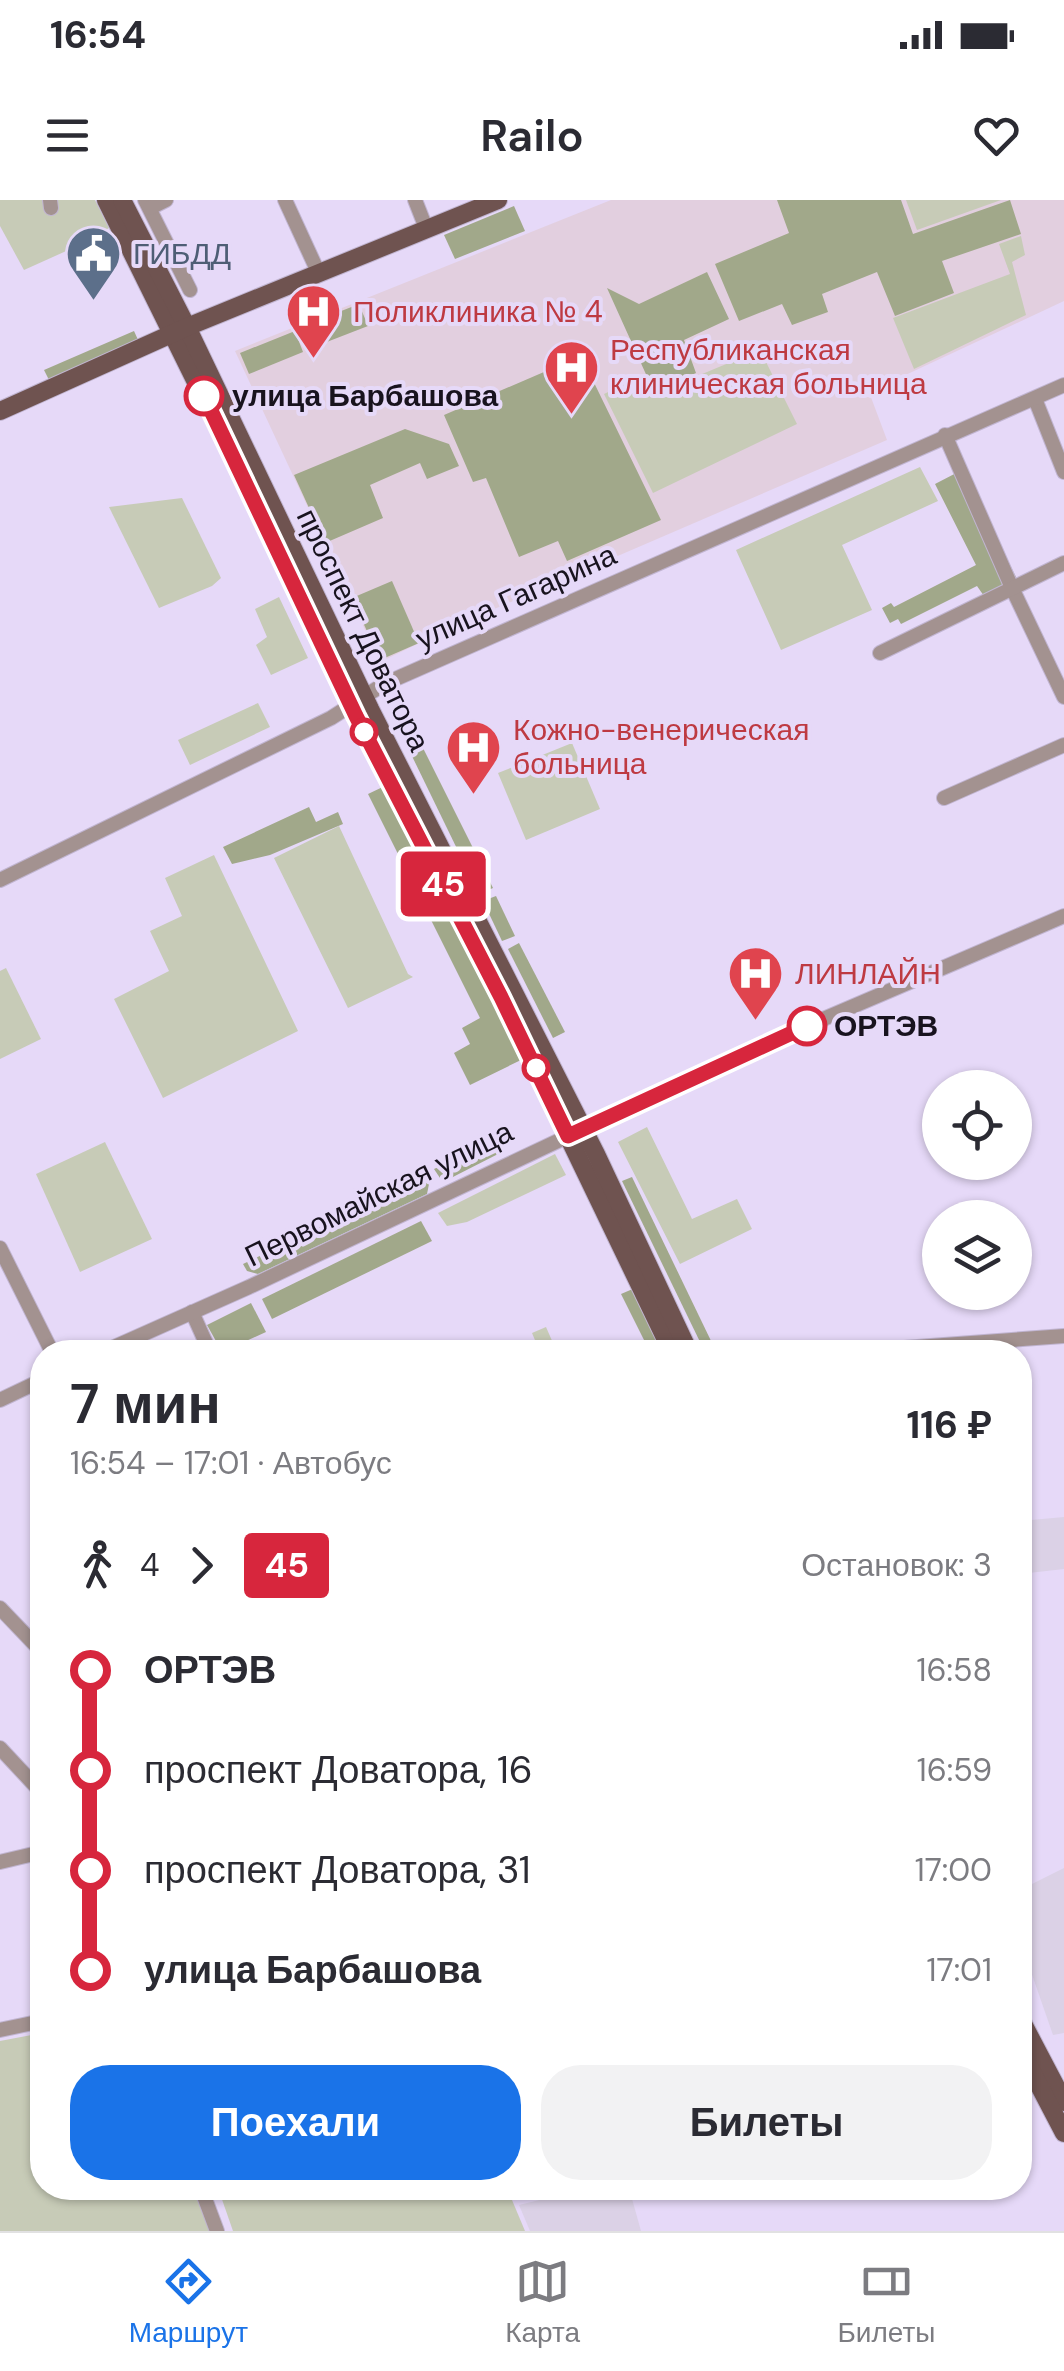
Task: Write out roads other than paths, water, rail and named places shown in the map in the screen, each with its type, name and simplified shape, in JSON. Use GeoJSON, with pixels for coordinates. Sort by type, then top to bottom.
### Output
{"type":"FeatureCollection","features":[{"type":"Feature","properties":{"kind":"main road","name":"проспект Доватора"},"geometry":{"type":"LineString","coordinates":[[106,200],[181,331]]}},
{"type":"Feature","properties":{"kind":"main road","name":"проспект Доватора"},"geometry":{"type":"LineString","coordinates":[[122,200],[494,983],[683,1340]]}},
{"type":"Feature","properties":{"kind":"main road"},"geometry":{"type":"LineString","coordinates":[[0,411],[181,331],[498,200]]}},
{"type":"Feature","properties":{"kind":"main road","name":"проспект Доватора"},"geometry":{"type":"LineString","coordinates":[[576,1132],[667,1340]]}},
{"type":"Feature","properties":{"kind":"main road"},"geometry":{"type":"LineString","coordinates":[[1032,2043],[1064,2102]]}},
{"type":"Feature","properties":{"kind":"main road"},"geometry":{"type":"LineString","coordinates":[[1032,2072],[1064,2132]]}},
{"type":"Feature","properties":{"kind":"street"},"geometry":{"type":"LineString","coordinates":[[166,200],[147,204],[190,290]]}},
{"type":"Feature","properties":{"kind":"street"},"geometry":{"type":"LineString","coordinates":[[285,200],[319,274]]}},
{"type":"Feature","properties":{"kind":"street"},"geometry":{"type":"LineString","coordinates":[[415,200],[426,228]]}},
{"type":"Feature","properties":{"kind":"street","name":"улица Гагарина"},"geometry":{"type":"LineString","coordinates":[[0,880],[331,718],[384,684],[1064,385]]}},
{"type":"Feature","properties":{"kind":"street"},"geometry":{"type":"LineString","coordinates":[[1034,399],[1064,472]]}},
{"type":"Feature","properties":{"kind":"street"},"geometry":{"type":"LineString","coordinates":[[945,436],[1064,698]]}},
{"type":"Feature","properties":{"kind":"street"},"geometry":{"type":"LineString","coordinates":[[880,653],[1064,563]]}},
{"type":"Feature","properties":{"kind":"street"},"geometry":{"type":"LineString","coordinates":[[944,798],[1064,745]]}},
{"type":"Feature","properties":{"kind":"street","name":"Первомайская улица"},"geometry":{"type":"LineString","coordinates":[[130,1340],[744,1053],[1064,916]]}},
{"type":"Feature","properties":{"kind":"street"},"geometry":{"type":"LineString","coordinates":[[0,1248],[46,1340]]}},
{"type":"Feature","properties":{"kind":"street"},"geometry":{"type":"LineString","coordinates":[[192,1312],[205,1340]]}},
{"type":"Feature","properties":{"kind":"street"},"geometry":{"type":"LineString","coordinates":[[1010,1340],[1064,1336]]}},
{"type":"Feature","properties":{"kind":"street"},"geometry":{"type":"LineString","coordinates":[[0,1400],[30,1386]]}},
{"type":"Feature","properties":{"kind":"street"},"geometry":{"type":"LineString","coordinates":[[0,1608],[30,1639]]}},
{"type":"Feature","properties":{"kind":"street"},"geometry":{"type":"LineString","coordinates":[[0,1748],[30,1780]]}},
{"type":"Feature","properties":{"kind":"street"},"geometry":{"type":"LineString","coordinates":[[0,1862],[30,1855]]}},
{"type":"Feature","properties":{"kind":"street"},"geometry":{"type":"LineString","coordinates":[[0,2030],[30,2024]]}},
{"type":"Feature","properties":{"kind":"street"},"geometry":{"type":"LineString","coordinates":[[206,2200],[218,2231]]}},
{"type":"Feature","properties":{"kind":"place","name":"ГИБДД"},"geometry":{"type":"Point","coordinates":[94,303]}},
{"type":"Feature","properties":{"kind":"place","name":"Поликлиника № 4"},"geometry":{"type":"Point","coordinates":[314,361]}},
{"type":"Feature","properties":{"kind":"place","name":"улица Барбашова"},"geometry":{"type":"Point","coordinates":[204,396]}},
{"type":"Feature","properties":{"kind":"place","name":"Республиканская клиническая больница"},"geometry":{"type":"Point","coordinates":[571,416]}},
{"type":"Feature","properties":{"kind":"place","name":"Кожно-венерическая больница"},"geometry":{"type":"Point","coordinates":[474,796]}},
{"type":"Feature","properties":{"kind":"place","name":"ЛИНЛАЙН"},"geometry":{"type":"Point","coordinates":[756,1023]}},
{"type":"Feature","properties":{"kind":"place","name":"ОРТЭВ"},"geometry":{"type":"Point","coordinates":[807,1026]}}]}
